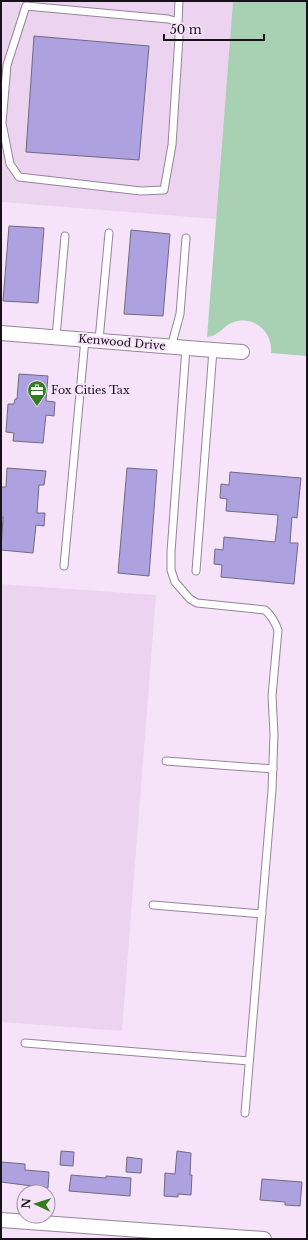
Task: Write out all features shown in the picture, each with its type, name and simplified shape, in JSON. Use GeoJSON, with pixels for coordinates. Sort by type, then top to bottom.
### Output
{"type":"FeatureCollection","features":[{"type":"Feature","properties":{"kind":"street","name":"Kenwood Drive"},"geometry":{"type":"LineString","coordinates":[[1,333],[242,352]]}},
{"type":"Feature","properties":{"kind":"street"},"geometry":{"type":"LineString","coordinates":[[1,1220],[264,1239]]}},
{"type":"Feature","properties":{"kind":"lane"},"geometry":{"type":"LineString","coordinates":[[178,22],[168,19],[26,4],[7,65],[2,92],[2,123],[10,164],[19,177],[141,191],[164,190],[172,145],[179,37],[179,1]]}},
{"type":"Feature","properties":{"kind":"lane"},"geometry":{"type":"LineString","coordinates":[[64,566],[92,340],[109,233]]}},
{"type":"Feature","properties":{"kind":"lane"},"geometry":{"type":"LineString","coordinates":[[56,337],[65,236]]}},
{"type":"Feature","properties":{"kind":"lane"},"geometry":{"type":"LineString","coordinates":[[171,346],[180,314],[186,238]]}},
{"type":"Feature","properties":{"kind":"lane"},"geometry":{"type":"LineString","coordinates":[[186,348],[171,552],[171,570],[175,582],[183,592],[197,603],[265,610],[275,622],[278,630],[272,696],[274,734],[273,769],[245,1113]]}},
{"type":"Feature","properties":{"kind":"lane"},"geometry":{"type":"LineString","coordinates":[[196,570],[213,350]]}},
{"type":"Feature","properties":{"kind":"lane"},"geometry":{"type":"LineString","coordinates":[[166,761],[273,769]]}},
{"type":"Feature","properties":{"kind":"lane"},"geometry":{"type":"LineString","coordinates":[[153,905],[262,914]]}},
{"type":"Feature","properties":{"kind":"lane"},"geometry":{"type":"LineString","coordinates":[[25,1043],[249,1061]]}},
{"type":"Feature","properties":{"kind":"shaded area"},"geometry":{"type":"Polygon","coordinates":[[[1,1],[233,1],[216,219],[1,202],[1,1]]]}},
{"type":"Feature","properties":{"kind":"shaded area"},"geometry":{"type":"Polygon","coordinates":[[[1,584],[156,595],[122,1031],[1,1022],[1,584]]]}},
{"type":"Feature","properties":{"kind":"green space"},"geometry":{"type":"Polygon","coordinates":[[[233,1],[307,1],[307,356],[271,353],[271,346],[266,333],[261,327],[249,321],[234,322],[218,333],[207,337],[233,1]]]}},
{"type":"Feature","properties":{"kind":"building"},"geometry":{"type":"Polygon","coordinates":[[[34,36],[149,46],[139,160],[26,152],[34,36]]]}},
{"type":"Feature","properties":{"kind":"building"},"geometry":{"type":"Polygon","coordinates":[[[9,226],[44,228],[38,303],[3,301],[9,226]]]}},
{"type":"Feature","properties":{"kind":"building"},"geometry":{"type":"Polygon","coordinates":[[[131,230],[170,234],[163,316],[124,314],[131,230]]]}},
{"type":"Feature","properties":{"kind":"building"},"geometry":{"type":"Polygon","coordinates":[[[19,374],[48,376],[46,401],[55,402],[54,416],[46,415],[43,443],[13,441],[14,433],[6,432],[8,404],[14,404],[15,399],[17,399],[19,374]]]}},
{"type":"Feature","properties":{"kind":"building"},"geometry":{"type":"Polygon","coordinates":[[[7,468],[46,471],[44,485],[39,485],[37,513],[45,513],[44,526],[36,525],[33,553],[1,550],[3,517],[1,517],[1,487],[6,487],[7,468]]]}},
{"type":"Feature","properties":{"kind":"building"},"geometry":{"type":"Polygon","coordinates":[[[127,468],[157,470],[149,576],[118,573],[127,468]]]}},
{"type":"Feature","properties":{"kind":"building"},"geometry":{"type":"Polygon","coordinates":[[[230,472],[301,478],[297,518],[292,517],[290,543],[298,543],[294,584],[221,577],[222,565],[214,564],[215,549],[223,550],[224,537],[275,542],[278,515],[226,511],[227,499],[220,498],[221,484],[229,485],[230,472]]]}},
{"type":"Feature","properties":{"kind":"building"},"geometry":{"type":"Polygon","coordinates":[[[61,1151],[74,1152],[73,1166],[60,1165],[61,1151]]]}},
{"type":"Feature","properties":{"kind":"building"},"geometry":{"type":"Polygon","coordinates":[[[177,1151],[191,1153],[191,1195],[178,1194],[178,1197],[164,1196],[165,1173],[175,1174],[177,1151]]]}},
{"type":"Feature","properties":{"kind":"building"},"geometry":{"type":"Polygon","coordinates":[[[127,1157],[142,1159],[141,1173],[126,1172],[127,1157]]]}},
{"type":"Feature","properties":{"kind":"building"},"geometry":{"type":"Polygon","coordinates":[[[1,1162],[25,1164],[25,1170],[49,1172],[48,1184],[17,1184],[1,1182],[1,1162]]]}},
{"type":"Feature","properties":{"kind":"building"},"geometry":{"type":"Polygon","coordinates":[[[71,1175],[106,1178],[106,1176],[131,1178],[130,1196],[69,1191],[71,1175]]]}},
{"type":"Feature","properties":{"kind":"building"},"geometry":{"type":"Polygon","coordinates":[[[262,1179],[302,1182],[300,1206],[285,1205],[285,1202],[260,1200],[262,1179]]]}},
{"type":"Feature","properties":{"kind":"place","name":"Fox Cities Tax"},"geometry":{"type":"Point","coordinates":[37,407]}}]}
